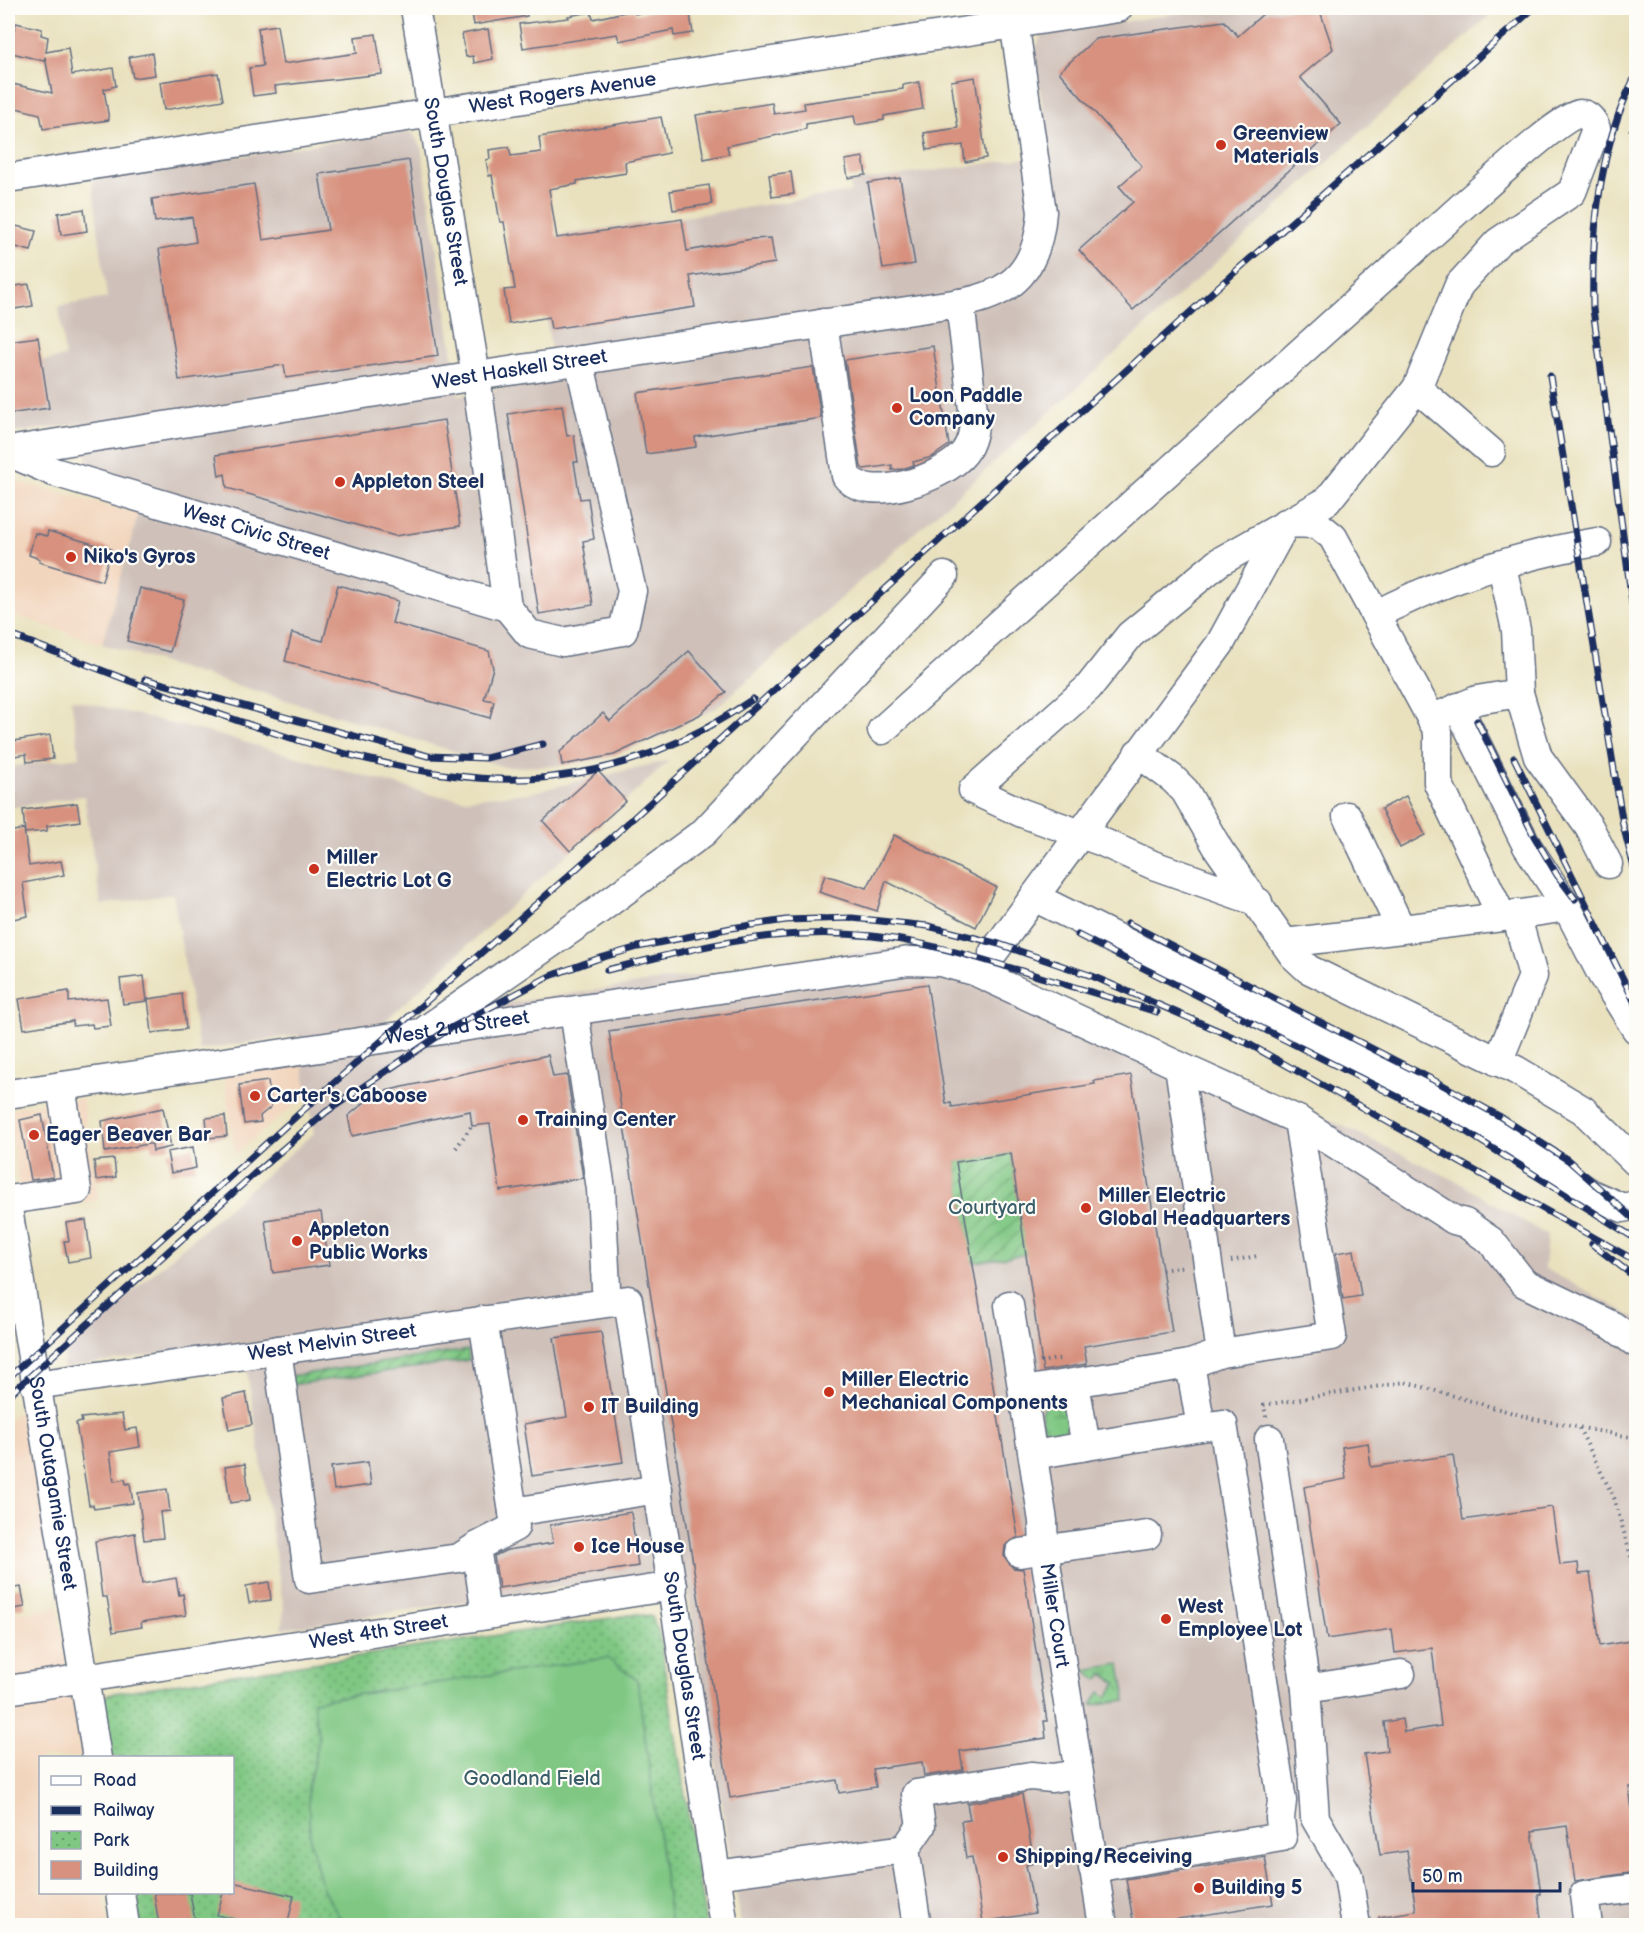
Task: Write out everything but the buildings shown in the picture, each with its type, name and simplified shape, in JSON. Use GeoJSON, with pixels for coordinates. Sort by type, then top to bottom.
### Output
{"type":"FeatureCollection","features":[{"type":"Feature","properties":{"kind":"street","name":"South Douglas Street"},"geometry":{"type":"LineString","coordinates":[[415,8],[476,376],[507,607]]}},
{"type":"Feature","properties":{"kind":"street","name":"West Rogers Avenue"},"geometry":{"type":"LineString","coordinates":[[8,178],[432,112],[1013,15],[1118,8]]}},
{"type":"Feature","properties":{"kind":"street","name":"West Haskell Street"},"geometry":{"type":"LineString","coordinates":[[8,452],[476,376],[960,303],[992,296],[1005,289],[1023,272],[1033,258],[1040,238],[1042,212],[1013,15]]}},
{"type":"Feature","properties":{"kind":"street"},"geometry":{"type":"LineString","coordinates":[[882,730],[1467,202],[1550,132],[1577,114],[1590,117],[1596,129],[1572,192],[1498,242],[1459,285],[1417,388],[1327,501],[1219,562],[1130,635],[1088,688],[973,790],[1022,813],[1080,834],[1153,865],[1258,902]]}},
{"type":"Feature","properties":{"kind":"street"},"geometry":{"type":"LineString","coordinates":[[823,323],[846,476],[852,484],[866,487],[902,486],[934,474],[957,460],[965,451],[972,434],[974,418],[960,303]]}},
{"type":"Feature","properties":{"kind":"street"},"geometry":{"type":"LineString","coordinates":[[507,607],[529,634],[562,642],[623,631],[632,591],[579,360]]}},
{"type":"Feature","properties":{"kind":"street"},"geometry":{"type":"LineString","coordinates":[[1417,388],[1491,452]]}},
{"type":"Feature","properties":{"kind":"street","name":"West Civic Street"},"geometry":{"type":"LineString","coordinates":[[8,452],[54,472],[507,607]]}},
{"type":"Feature","properties":{"kind":"street"},"geometry":{"type":"LineString","coordinates":[[1286,523],[1317,524],[1327,530],[1438,731],[1438,783],[1509,915],[1533,976],[1498,1062]]}},
{"type":"Feature","properties":{"kind":"street"},"geometry":{"type":"LineString","coordinates":[[993,953],[1220,644],[1286,523]]}},
{"type":"Feature","properties":{"kind":"street"},"geometry":{"type":"LineString","coordinates":[[1375,615],[1449,580],[1502,566],[1541,552],[1597,542]]}},
{"type":"Feature","properties":{"kind":"street"},"geometry":{"type":"LineString","coordinates":[[1502,566],[1516,630],[1519,693],[1538,757],[1589,828],[1608,864]]}},
{"type":"Feature","properties":{"kind":"street"},"geometry":{"type":"LineString","coordinates":[[418,1035],[596,912],[704,832],[944,576]]}},
{"type":"Feature","properties":{"kind":"street"},"geometry":{"type":"LineString","coordinates":[[1431,718],[1477,700],[1519,693]]}},
{"type":"Feature","properties":{"kind":"street"},"geometry":{"type":"LineString","coordinates":[[1458,707],[1527,846],[1567,907],[1602,975],[1636,1029]]}},
{"type":"Feature","properties":{"kind":"street"},"geometry":{"type":"LineString","coordinates":[[1138,753],[1185,791],[1218,850],[1258,902],[1285,943],[1308,969],[1498,1062],[1583,1110],[1636,1162]]}},
{"type":"Feature","properties":{"kind":"street"},"geometry":{"type":"LineString","coordinates":[[1347,816],[1401,929]]}},
{"type":"Feature","properties":{"kind":"street"},"geometry":{"type":"LineString","coordinates":[[1034,897],[1449,1103],[1530,1151],[1591,1194],[1623,1208],[1636,1205]]}},
{"type":"Feature","properties":{"kind":"street"},"geometry":{"type":"LineString","coordinates":[[1285,943],[1567,907]]}},
{"type":"Feature","properties":{"kind":"street","name":"West 2nd Street"},"geometry":{"type":"LineString","coordinates":[[8,1094],[909,961],[940,962],[974,971],[1298,1120],[1454,1220],[1479,1231],[1491,1241],[1524,1283],[1613,1326],[1636,1343]]}},
{"type":"Feature","properties":{"kind":"street","name":"South Douglas Street"},"geometry":{"type":"LineString","coordinates":[[574,1011],[617,1294],[658,1489],[674,1586],[724,1926]]}},
{"type":"Feature","properties":{"kind":"street"},"geometry":{"type":"LineString","coordinates":[[1179,1066],[1221,1353]]}},
{"type":"Feature","properties":{"kind":"street"},"geometry":{"type":"LineString","coordinates":[[8,1200],[77,1190],[62,1086]]}},
{"type":"Feature","properties":{"kind":"street"},"geometry":{"type":"LineString","coordinates":[[1023,1392],[1190,1364],[1221,1353],[1332,1336],[1298,1120]]}},
{"type":"Feature","properties":{"kind":"street","name":"South Outagamie Street"},"geometry":{"type":"LineString","coordinates":[[8,1209],[16,1324],[35,1385],[97,1756]]}},
{"type":"Feature","properties":{"kind":"street","name":"West Melvin Street"},"geometry":{"type":"LineString","coordinates":[[35,1385],[483,1320],[617,1294]]}},
{"type":"Feature","properties":{"kind":"street","name":"Miller Court"},"geometry":{"type":"LineString","coordinates":[[1010,1305],[1043,1521],[1032,1551],[1078,1773],[1103,1926]]}},
{"type":"Feature","properties":{"kind":"street"},"geometry":{"type":"LineString","coordinates":[[277,1350],[309,1579],[459,1558],[515,1527],[483,1320]]}},
{"type":"Feature","properties":{"kind":"street"},"geometry":{"type":"LineString","coordinates":[[1190,1364],[1201,1427]]}},
{"type":"Feature","properties":{"kind":"street"},"geometry":{"type":"LineString","coordinates":[[1075,1383],[1086,1446]]}},
{"type":"Feature","properties":{"kind":"street"},"geometry":{"type":"LineString","coordinates":[[1033,1455],[1223,1424],[1282,1801],[1280,1818],[1282,1837],[1093,1868]]}},
{"type":"Feature","properties":{"kind":"street"},"geometry":{"type":"LineString","coordinates":[[1269,1439],[1306,1689],[1315,1818],[1348,1875],[1356,1926]]}},
{"type":"Feature","properties":{"kind":"street"},"geometry":{"type":"LineString","coordinates":[[513,1512],[658,1489]]}},
{"type":"Feature","properties":{"kind":"street"},"geometry":{"type":"LineString","coordinates":[[1032,1551],[1147,1535]]}},
{"type":"Feature","properties":{"kind":"street"},"geometry":{"type":"LineString","coordinates":[[476,1547],[486,1615]]}},
{"type":"Feature","properties":{"kind":"street","name":"West 4th Street"},"geometry":{"type":"LineString","coordinates":[[8,1690],[674,1586]]}},
{"type":"Feature","properties":{"kind":"street"},"geometry":{"type":"LineString","coordinates":[[1306,1689],[1401,1674]]}},
{"type":"Feature","properties":{"kind":"street"},"geometry":{"type":"LineString","coordinates":[[716,1875],[904,1849],[921,1826],[916,1794],[1031,1776],[1053,1778],[1078,1773]]}},
{"type":"Feature","properties":{"kind":"street"},"geometry":{"type":"LineString","coordinates":[[904,1849],[917,1926]]}},
{"type":"Feature","properties":{"kind":"street"},"geometry":{"type":"LineString","coordinates":[[1588,1926],[1584,1895],[1636,1888]]}},
{"type":"Feature","properties":{"kind":"street"},"geometry":{"type":"LineString","coordinates":[[120,1894],[125,1926]]}},
{"type":"Feature","properties":{"kind":"path"},"geometry":{"type":"LineString","coordinates":[[1630,131],[1636,116]]}},
{"type":"Feature","properties":{"kind":"path"},"geometry":{"type":"LineString","coordinates":[[456,1148],[473,1124]]}},
{"type":"Feature","properties":{"kind":"path"},"geometry":{"type":"LineString","coordinates":[[1269,1439],[1264,1405],[1405,1382],[1533,1419],[1636,1438]]}},
{"type":"Feature","properties":{"kind":"path"},"geometry":{"type":"LineString","coordinates":[[1580,1428],[1614,1497],[1636,1574]]}},
{"type":"Feature","properties":{"kind":"shaded area"},"geometry":{"type":"Polygon","coordinates":[[[1208,8],[1498,8],[978,477],[716,708],[659,737],[607,758],[560,766],[505,767],[102,644],[146,486],[92,470],[88,466],[82,423],[8,434],[8,367],[65,357],[59,306],[107,298],[92,180],[399,131],[412,132],[421,147],[459,395],[555,379],[535,239],[851,192],[850,182],[1050,155],[1034,51],[1042,35],[1208,8]]]}},
{"type":"Feature","properties":{"kind":"shaded area"},"geometry":{"type":"Polygon","coordinates":[[[1636,153],[1636,277],[1628,189],[1636,153]]]}},
{"type":"Feature","properties":{"kind":"shaded area"},"geometry":{"type":"Polygon","coordinates":[[[8,479],[138,514],[102,644],[8,613],[8,479]]]}},
{"type":"Feature","properties":{"kind":"shaded area"},"geometry":{"type":"Polygon","coordinates":[[[71,699],[215,734],[433,795],[464,799],[529,793],[670,760],[385,1021],[877,949],[911,946],[948,952],[1343,1126],[1456,1181],[1547,1235],[1544,1268],[1636,1318],[1636,1925],[741,1925],[684,1569],[281,1629],[284,1610],[247,1371],[238,1342],[63,1368],[64,1351],[314,1133],[298,1035],[199,1050],[173,894],[101,905],[84,796],[8,808],[8,767],[80,757],[71,699]]]}},
{"type":"Feature","properties":{"kind":"shaded area"},"geometry":{"type":"Polygon","coordinates":[[[303,1064],[308,1094],[235,1154],[224,1076],[303,1064]]]}},
{"type":"Feature","properties":{"kind":"shaded area"},"geometry":{"type":"Polygon","coordinates":[[[82,1098],[98,1200],[23,1212],[8,1116],[12,1109],[18,1107],[82,1098]]]}},
{"type":"Feature","properties":{"kind":"shaded area"},"geometry":{"type":"Polygon","coordinates":[[[25,1406],[53,1575],[8,1582],[8,1421],[25,1406]]]}},
{"type":"Feature","properties":{"kind":"shaded area"},"geometry":{"type":"Polygon","coordinates":[[[57,1607],[81,1756],[39,1756],[39,1894],[103,1894],[108,1925],[8,1926],[8,1615],[57,1607]]]}},
{"type":"Feature","properties":{"kind":"green space","name":"Courtyard"},"geometry":{"type":"Polygon","coordinates":[[[1011,1153],[1027,1254],[972,1263],[956,1162],[1011,1153]]]}},
{"type":"Feature","properties":{"kind":"green space"},"geometry":{"type":"Polygon","coordinates":[[[468,1350],[469,1360],[291,1385],[290,1376],[468,1350]]]}},
{"type":"Feature","properties":{"kind":"green space"},"geometry":{"type":"Polygon","coordinates":[[[1051,1403],[1067,1409],[1068,1414],[1066,1430],[1055,1437],[1045,1434],[1041,1413],[1044,1406],[1051,1403]]]}},
{"type":"Feature","properties":{"kind":"green space","name":"Goodland Field"},"geometry":{"type":"Polygon","coordinates":[[[637,1614],[652,1617],[659,1634],[706,1925],[139,1925],[133,1894],[234,1894],[234,1756],[111,1756],[103,1706],[103,1700],[108,1694],[637,1614]]]}},
{"type":"Feature","properties":{"kind":"green space"},"geometry":{"type":"Polygon","coordinates":[[[607,1658],[637,1680],[671,1925],[344,1925],[323,1889],[310,1840],[308,1788],[319,1740],[313,1701],[607,1658]]]}},
{"type":"Feature","properties":{"kind":"green space"},"geometry":{"type":"Polygon","coordinates":[[[1120,1664],[1126,1700],[1092,1705],[1100,1692],[1107,1697],[1117,1683],[1103,1674],[1098,1680],[1085,1670],[1120,1664]]]}},
{"type":"Feature","properties":{"kind":"railway"},"geometry":{"type":"LineString","coordinates":[[8,1378],[301,1112],[619,831],[1218,287],[1534,8]]}},
{"type":"Feature","properties":{"kind":"railway"},"geometry":{"type":"LineString","coordinates":[[1636,75],[1623,102],[1606,159],[1596,219],[1593,279],[1593,309],[1636,632]]}},
{"type":"Feature","properties":{"kind":"railway"},"geometry":{"type":"LineString","coordinates":[[1550,376],[1623,825],[1636,875]]}},
{"type":"Feature","properties":{"kind":"railway"},"geometry":{"type":"LineString","coordinates":[[8,634],[177,699],[306,743],[399,766],[475,778],[552,777],[580,773],[632,760],[706,728],[753,699]]}},
{"type":"Feature","properties":{"kind":"railway"},"geometry":{"type":"LineString","coordinates":[[145,679],[428,756],[486,758],[543,744]]}},
{"type":"Feature","properties":{"kind":"railway"},"geometry":{"type":"LineString","coordinates":[[1477,721],[1534,836],[1557,875],[1575,899]]}},
{"type":"Feature","properties":{"kind":"railway"},"geometry":{"type":"LineString","coordinates":[[1514,758],[1636,1005]]}},
{"type":"Feature","properties":{"kind":"railway"},"geometry":{"type":"LineString","coordinates":[[8,1396],[326,1112],[447,1030],[550,976],[597,959],[638,947],[731,928],[786,920],[852,918],[928,926],[999,944],[1092,976],[1247,1043],[1636,1261]]}},
{"type":"Feature","properties":{"kind":"railway"},"geometry":{"type":"LineString","coordinates":[[1128,923],[1499,1116],[1568,1160],[1636,1221]]}},
{"type":"Feature","properties":{"kind":"railway"},"geometry":{"type":"LineString","coordinates":[[607,970],[754,938],[804,934],[867,936],[897,939],[955,952],[1157,1012]]}},
{"type":"Feature","properties":{"kind":"railway"},"geometry":{"type":"LineString","coordinates":[[1078,935],[1465,1131],[1636,1239]]}},
{"type":"Feature","properties":{"kind":"railway"},"geometry":{"type":"LineString","coordinates":[[1592,1244],[1636,1278]]}},
{"type":"Feature","properties":{"kind":"place","name":"Greenview Materials"},"geometry":{"type":"Point","coordinates":[1221,145]}},
{"type":"Feature","properties":{"kind":"place","name":"Loon Paddle Company"},"geometry":{"type":"Point","coordinates":[897,408]}},
{"type":"Feature","properties":{"kind":"place","name":"Appleton Steel"},"geometry":{"type":"Point","coordinates":[340,482]}},
{"type":"Feature","properties":{"kind":"place","name":"Niko's Gyros"},"geometry":{"type":"Point","coordinates":[71,557]}},
{"type":"Feature","properties":{"kind":"place","name":"Miller Electric Lot G"},"geometry":{"type":"Point","coordinates":[314,869]}},
{"type":"Feature","properties":{"kind":"place","name":"Carter's Caboose"},"geometry":{"type":"Point","coordinates":[255,1096]}},
{"type":"Feature","properties":{"kind":"place","name":"Training Center"},"geometry":{"type":"Point","coordinates":[523,1120]}},
{"type":"Feature","properties":{"kind":"place","name":"Eager Beaver Bar"},"geometry":{"type":"Point","coordinates":[34,1135]}},
{"type":"Feature","properties":{"kind":"place","name":"Miller Electric Global Headquarters"},"geometry":{"type":"Point","coordinates":[1086,1208]}},
{"type":"Feature","properties":{"kind":"place","name":"Appleton Public Works"},"geometry":{"type":"Point","coordinates":[297,1241]}},
{"type":"Feature","properties":{"kind":"place","name":"Miller Electric Mechanical Components"},"geometry":{"type":"Point","coordinates":[829,1392]}},
{"type":"Feature","properties":{"kind":"place","name":"IT Building"},"geometry":{"type":"Point","coordinates":[589,1407]}},
{"type":"Feature","properties":{"kind":"place","name":"Ice House"},"geometry":{"type":"Point","coordinates":[579,1547]}},
{"type":"Feature","properties":{"kind":"place","name":"West Employee Lot"},"geometry":{"type":"Point","coordinates":[1166,1619]}},
{"type":"Feature","properties":{"kind":"place","name":"Shipping/Receiving"},"geometry":{"type":"Point","coordinates":[1003,1857]}},
{"type":"Feature","properties":{"kind":"place","name":"Building 5"},"geometry":{"type":"Point","coordinates":[1199,1888]}}]}
